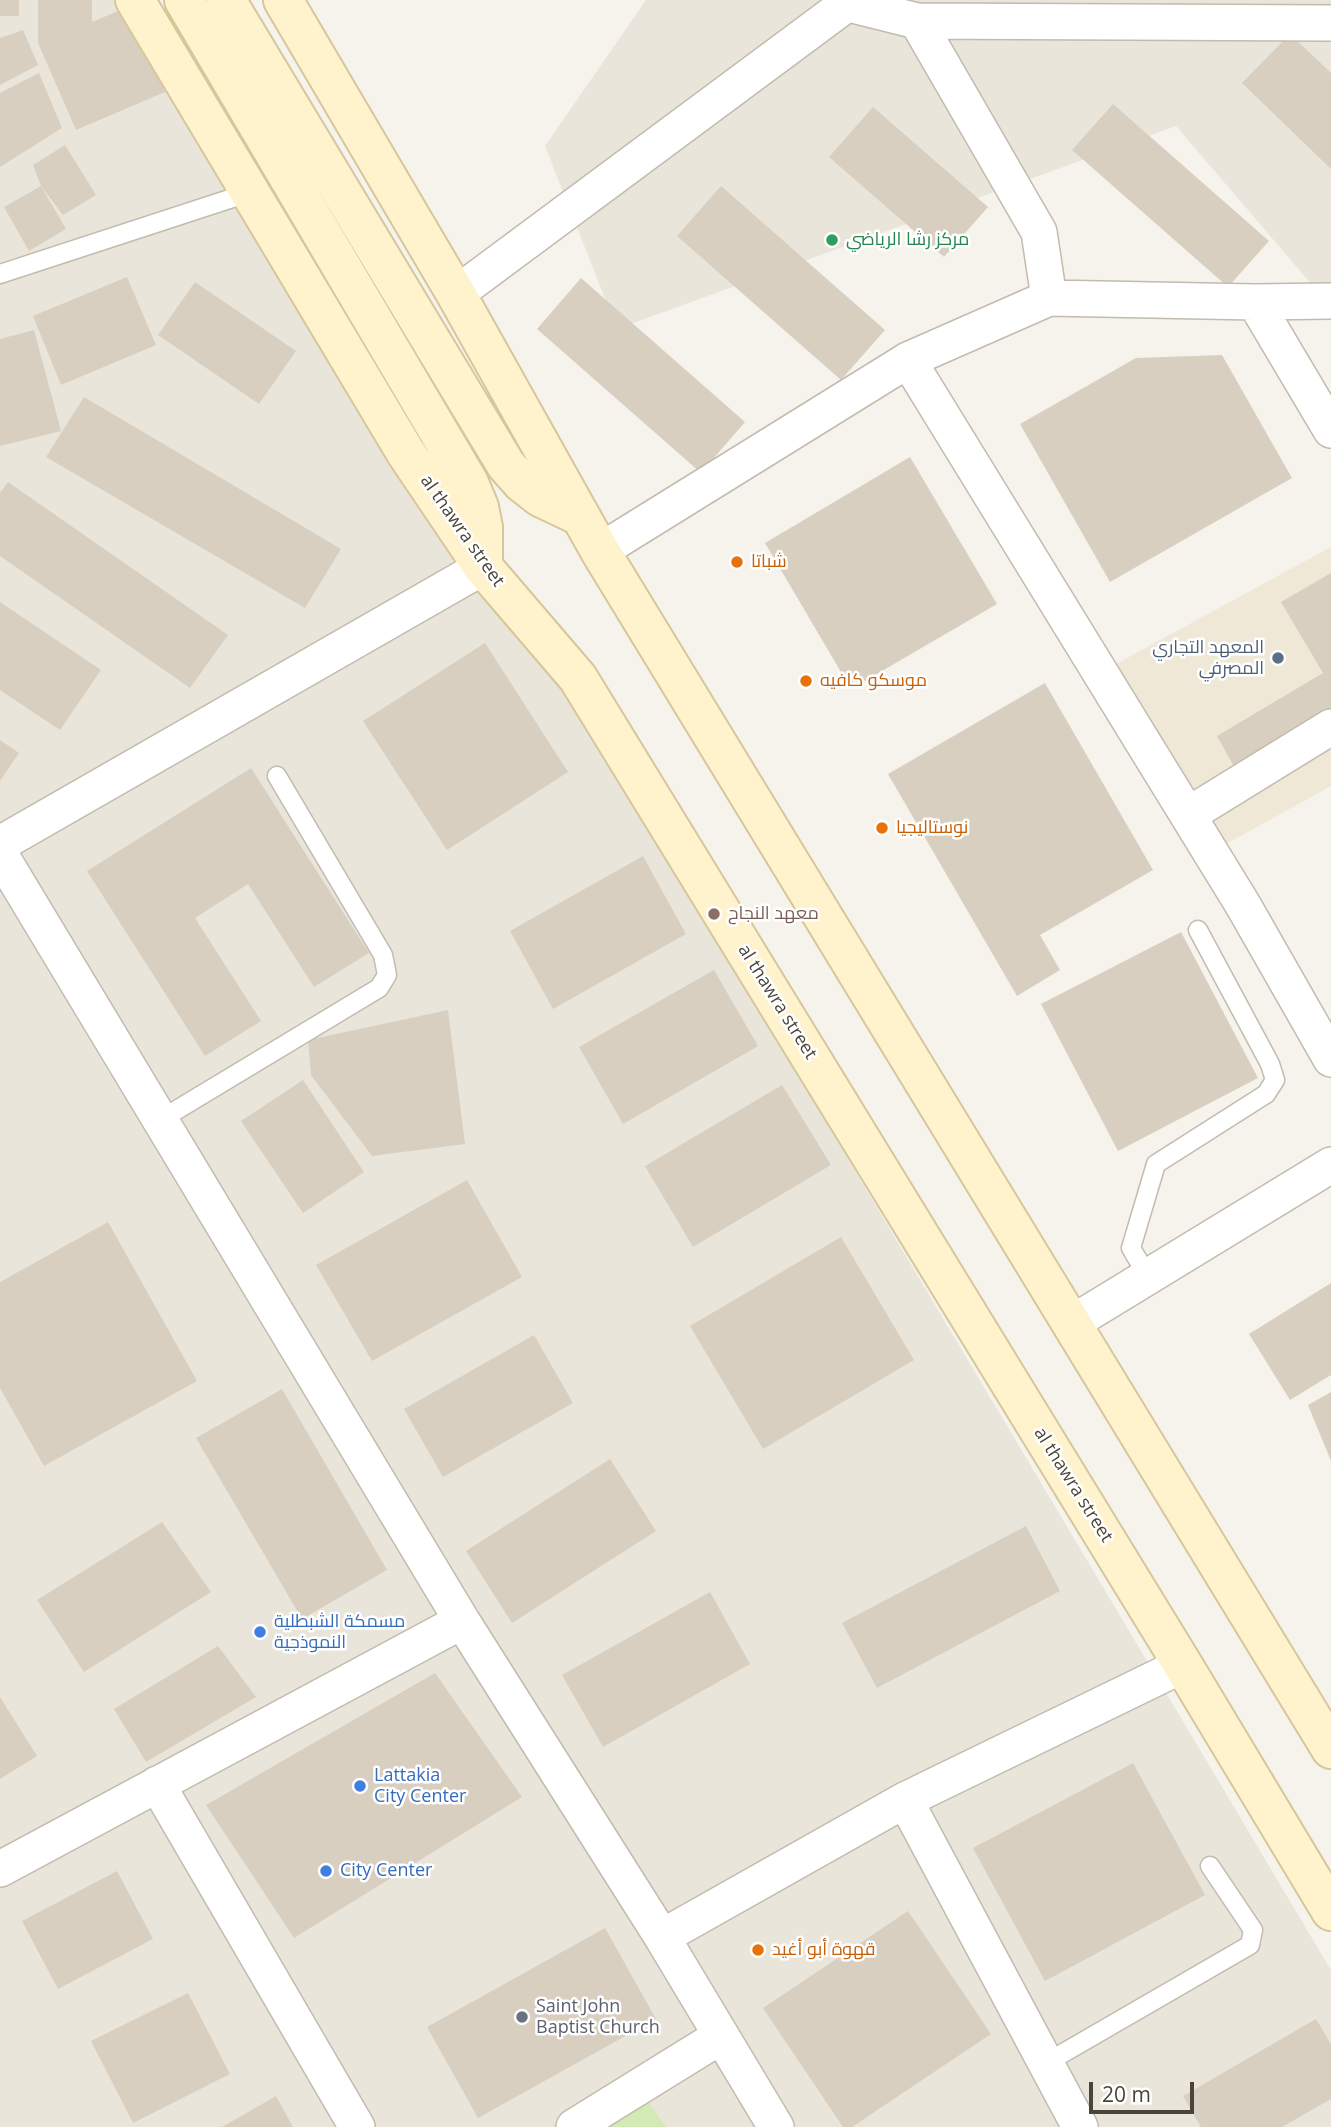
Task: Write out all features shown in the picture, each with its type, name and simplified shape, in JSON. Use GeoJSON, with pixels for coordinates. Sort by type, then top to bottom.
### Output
{"type":"FeatureCollection","features":[{"type":"Feature","properties":{"kind":"main road","name":"al thawra street"},"geometry":{"type":"LineString","coordinates":[[135,0],[406,453],[483,567],[578,678],[1331,1911]]}},
{"type":"Feature","properties":{"kind":"main road"},"geometry":{"type":"LineString","coordinates":[[184,0],[469,483],[479,507],[483,527],[483,567]]}},
{"type":"Feature","properties":{"kind":"main road"},"geometry":{"type":"LineString","coordinates":[[226,0],[506,465],[522,483],[540,497],[580,516]]}},
{"type":"Feature","properties":{"kind":"main road"},"geometry":{"type":"LineString","coordinates":[[283,0],[456,294],[600,551],[1331,1749]]}},
{"type":"Feature","properties":{"kind":"street"},"geometry":{"type":"LineString","coordinates":[[456,294],[849,1],[916,21],[1331,23]]}},
{"type":"Feature","properties":{"kind":"street"},"geometry":{"type":"LineString","coordinates":[[916,21],[1039,232],[1049,298]]}},
{"type":"Feature","properties":{"kind":"street"},"geometry":{"type":"LineString","coordinates":[[600,551],[908,360],[1049,298],[1331,301]]}},
{"type":"Feature","properties":{"kind":"street"},"geometry":{"type":"LineString","coordinates":[[1255,302],[1331,430]]}},
{"type":"Feature","properties":{"kind":"street"},"geometry":{"type":"LineString","coordinates":[[908,360],[1243,905],[1331,1059]]}},
{"type":"Feature","properties":{"kind":"street"},"geometry":{"type":"LineString","coordinates":[[0,844],[483,567]]}},
{"type":"Feature","properties":{"kind":"street"},"geometry":{"type":"LineString","coordinates":[[1188,815],[1331,727]]}},
{"type":"Feature","properties":{"kind":"street"},"geometry":{"type":"LineString","coordinates":[[0,854],[462,1621],[662,1937],[776,2127]]}},
{"type":"Feature","properties":{"kind":"street"},"geometry":{"type":"LineString","coordinates":[[1072,1323],[1331,1165]]}},
{"type":"Feature","properties":{"kind":"street"},"geometry":{"type":"LineString","coordinates":[[0,1869],[462,1621]]}},
{"type":"Feature","properties":{"kind":"street"},"geometry":{"type":"LineString","coordinates":[[662,1937],[905,1800],[1183,1665]]}},
{"type":"Feature","properties":{"kind":"street"},"geometry":{"type":"LineString","coordinates":[[158,1784],[356,2127]]}},
{"type":"Feature","properties":{"kind":"street"},"geometry":{"type":"LineString","coordinates":[[905,1800],[1080,2127]]}},
{"type":"Feature","properties":{"kind":"street"},"geometry":{"type":"LineString","coordinates":[[574,2127],[721,2036]]}},
{"type":"Feature","properties":{"kind":"lane"},"geometry":{"type":"LineString","coordinates":[[0,274],[251,192]]}},
{"type":"Feature","properties":{"kind":"lane"},"geometry":{"type":"LineString","coordinates":[[160,1120],[379,988],[387,975],[383,955],[277,776]]}},
{"type":"Feature","properties":{"kind":"lane"},"geometry":{"type":"LineString","coordinates":[[1148,1277],[1131,1248],[1156,1164],[1266,1094],[1275,1080],[1270,1064],[1198,930]]}},
{"type":"Feature","properties":{"kind":"lane"},"geometry":{"type":"LineString","coordinates":[[1046,2063],[1250,1945],[1253,1930],[1210,1866]]}},
{"type":"Feature","properties":{"kind":"shaded area"},"geometry":{"type":"Polygon","coordinates":[[[0,0],[158,0],[1331,1970],[1331,2127],[0,2127],[0,0]]]}},
{"type":"Feature","properties":{"kind":"shaded area"},"geometry":{"type":"Polygon","coordinates":[[[646,0],[1331,0],[1331,307],[1176,126],[617,329],[545,146],[646,0]]]}},
{"type":"Feature","properties":{"kind":"shaded area"},"geometry":{"type":"Polygon","coordinates":[[[1331,547],[1331,786],[1217,849],[1116,664],[1331,547]]]}},
{"type":"Feature","properties":{"kind":"green space"},"geometry":{"type":"Polygon","coordinates":[[[645,2097],[666,2127],[591,2127],[645,2097]]]}},
{"type":"Feature","properties":{"kind":"building"},"geometry":{"type":"Polygon","coordinates":[[[0,0],[19,0],[19,16],[0,16],[0,0]]]}},
{"type":"Feature","properties":{"kind":"building"},"geometry":{"type":"Polygon","coordinates":[[[38,0],[92,0],[92,22],[128,7],[165,92],[76,130],[38,43],[38,0]]]}},
{"type":"Feature","properties":{"kind":"building"},"geometry":{"type":"Polygon","coordinates":[[[23,30],[38,65],[0,85],[0,38],[23,30]]]}},
{"type":"Feature","properties":{"kind":"building"},"geometry":{"type":"Polygon","coordinates":[[[1290,34],[1331,73],[1331,169],[1242,83],[1290,34]]]}},
{"type":"Feature","properties":{"kind":"building"},"geometry":{"type":"Polygon","coordinates":[[[39,73],[62,128],[0,167],[0,93],[39,73]]]}},
{"type":"Feature","properties":{"kind":"building"},"geometry":{"type":"Polygon","coordinates":[[[1113,104],[1269,241],[1228,287],[1072,150],[1113,104]]]}},
{"type":"Feature","properties":{"kind":"building"},"geometry":{"type":"Polygon","coordinates":[[[873,107],[988,207],[944,257],[829,157],[873,107]]]}},
{"type":"Feature","properties":{"kind":"building"},"geometry":{"type":"Polygon","coordinates":[[[65,145],[96,195],[63,215],[41,186],[33,165],[65,145]]]}},
{"type":"Feature","properties":{"kind":"building"},"geometry":{"type":"Polygon","coordinates":[[[41,186],[66,229],[29,251],[4,207],[41,186]]]}},
{"type":"Feature","properties":{"kind":"building"},"geometry":{"type":"Polygon","coordinates":[[[721,186],[885,330],[841,380],[677,236],[721,186]]]}},
{"type":"Feature","properties":{"kind":"building"},"geometry":{"type":"Polygon","coordinates":[[[127,277],[156,345],[61,385],[33,316],[127,277]]]}},
{"type":"Feature","properties":{"kind":"building"},"geometry":{"type":"Polygon","coordinates":[[[581,278],[745,422],[701,473],[537,329],[581,278]]]}},
{"type":"Feature","properties":{"kind":"building"},"geometry":{"type":"Polygon","coordinates":[[[195,282],[296,351],[259,404],[158,335],[195,282]]]}},
{"type":"Feature","properties":{"kind":"building"},"geometry":{"type":"Polygon","coordinates":[[[34,330],[61,431],[0,446],[0,339],[34,330]]]}},
{"type":"Feature","properties":{"kind":"building"},"geometry":{"type":"Polygon","coordinates":[[[1222,355],[1292,478],[1110,582],[1020,424],[1136,358],[1222,355]]]}},
{"type":"Feature","properties":{"kind":"building"},"geometry":{"type":"Polygon","coordinates":[[[84,397],[341,549],[305,608],[46,457],[84,397]]]}},
{"type":"Feature","properties":{"kind":"building"},"geometry":{"type":"Polygon","coordinates":[[[910,457],[997,604],[851,689],[765,543],[910,457]]]}},
{"type":"Feature","properties":{"kind":"building"},"geometry":{"type":"Polygon","coordinates":[[[8,482],[228,635],[190,688],[0,556],[0,493],[8,482]]]}},
{"type":"Feature","properties":{"kind":"building"},"geometry":{"type":"Polygon","coordinates":[[[1331,573],[1331,716],[1237,772],[1217,736],[1323,673],[1281,602],[1331,573]]]}},
{"type":"Feature","properties":{"kind":"building"},"geometry":{"type":"Polygon","coordinates":[[[0,602],[101,670],[60,730],[0,690],[0,602]]]}},
{"type":"Feature","properties":{"kind":"building"},"geometry":{"type":"Polygon","coordinates":[[[485,643],[568,772],[447,850],[363,721],[485,643]]]}},
{"type":"Feature","properties":{"kind":"building"},"geometry":{"type":"Polygon","coordinates":[[[1045,683],[1153,870],[1040,935],[1060,970],[1017,996],[888,774],[1045,683]]]}},
{"type":"Feature","properties":{"kind":"building"},"geometry":{"type":"Polygon","coordinates":[[[0,740],[19,753],[0,781],[0,740]]]}},
{"type":"Feature","properties":{"kind":"building"},"geometry":{"type":"Polygon","coordinates":[[[251,768],[369,953],[314,987],[248,884],[195,918],[261,1021],[205,1056],[87,871],[251,768]]]}},
{"type":"Feature","properties":{"kind":"building"},"geometry":{"type":"Polygon","coordinates":[[[643,856],[686,934],[553,1009],[510,931],[643,856]]]}},
{"type":"Feature","properties":{"kind":"building"},"geometry":{"type":"Polygon","coordinates":[[[1181,932],[1258,1078],[1118,1151],[1041,1004],[1181,932]]]}},
{"type":"Feature","properties":{"kind":"building"},"geometry":{"type":"Polygon","coordinates":[[[714,970],[758,1046],[623,1124],[579,1047],[714,970]]]}},
{"type":"Feature","properties":{"kind":"building"},"geometry":{"type":"Polygon","coordinates":[[[448,1010],[465,1144],[372,1156],[311,1075],[308,1040],[448,1010]]]}},
{"type":"Feature","properties":{"kind":"building"},"geometry":{"type":"Polygon","coordinates":[[[303,1080],[364,1172],[303,1213],[241,1121],[303,1080]]]}},
{"type":"Feature","properties":{"kind":"building"},"geometry":{"type":"Polygon","coordinates":[[[782,1085],[831,1165],[693,1247],[645,1166],[782,1085]]]}},
{"type":"Feature","properties":{"kind":"building"},"geometry":{"type":"Polygon","coordinates":[[[467,1180],[522,1277],[372,1361],[316,1265],[467,1180]]]}},
{"type":"Feature","properties":{"kind":"building"},"geometry":{"type":"Polygon","coordinates":[[[108,1222],[197,1381],[44,1466],[0,1388],[0,1282],[108,1222]]]}},
{"type":"Feature","properties":{"kind":"building"},"geometry":{"type":"Polygon","coordinates":[[[841,1237],[914,1360],[763,1449],[690,1326],[841,1237]]]}},
{"type":"Feature","properties":{"kind":"building"},"geometry":{"type":"Polygon","coordinates":[[[1331,1283],[1331,1375],[1290,1400],[1249,1334],[1331,1283]]]}},
{"type":"Feature","properties":{"kind":"building"},"geometry":{"type":"Polygon","coordinates":[[[534,1335],[573,1403],[443,1477],[404,1409],[534,1335]]]}},
{"type":"Feature","properties":{"kind":"building"},"geometry":{"type":"Polygon","coordinates":[[[282,1389],[387,1570],[302,1619],[196,1438],[282,1389]]]}},
{"type":"Feature","properties":{"kind":"building"},"geometry":{"type":"Polygon","coordinates":[[[1331,1392],[1331,1461],[1308,1405],[1331,1392]]]}},
{"type":"Feature","properties":{"kind":"building"},"geometry":{"type":"Polygon","coordinates":[[[610,1459],[656,1531],[512,1623],[466,1551],[610,1459]]]}},
{"type":"Feature","properties":{"kind":"building"},"geometry":{"type":"Polygon","coordinates":[[[162,1522],[211,1592],[84,1672],[37,1600],[162,1522]]]}},
{"type":"Feature","properties":{"kind":"building"},"geometry":{"type":"Polygon","coordinates":[[[1026,1526],[1060,1591],[877,1688],[842,1623],[1026,1526]]]}},
{"type":"Feature","properties":{"kind":"building"},"geometry":{"type":"Polygon","coordinates":[[[710,1592],[750,1664],[603,1747],[562,1675],[710,1592]]]}},
{"type":"Feature","properties":{"kind":"building"},"geometry":{"type":"Polygon","coordinates":[[[218,1646],[256,1697],[146,1762],[114,1709],[218,1646]]]}},
{"type":"Feature","properties":{"kind":"building","name":"City Center"},"geometry":{"type":"Polygon","coordinates":[[[435,1673],[522,1797],[294,1938],[206,1805],[435,1673]]]}},
{"type":"Feature","properties":{"kind":"building"},"geometry":{"type":"Polygon","coordinates":[[[0,1697],[37,1756],[0,1779],[0,1697]]]}},
{"type":"Feature","properties":{"kind":"building"},"geometry":{"type":"Polygon","coordinates":[[[1133,1763],[1205,1895],[1045,1981],[973,1848],[1133,1763]]]}},
{"type":"Feature","properties":{"kind":"building"},"geometry":{"type":"Polygon","coordinates":[[[117,1871],[153,1939],[58,1989],[22,1921],[117,1871]]]}},
{"type":"Feature","properties":{"kind":"building"},"geometry":{"type":"Polygon","coordinates":[[[908,1911],[991,2034],[852,2127],[843,2127],[763,2008],[908,1911]]]}},
{"type":"Feature","properties":{"kind":"building"},"geometry":{"type":"Polygon","coordinates":[[[605,1928],[656,2019],[478,2118],[427,2027],[605,1928]]]}},
{"type":"Feature","properties":{"kind":"building"},"geometry":{"type":"Polygon","coordinates":[[[188,1993],[230,2074],[133,2123],[91,2041],[188,1993]]]}},
{"type":"Feature","properties":{"kind":"building"},"geometry":{"type":"Polygon","coordinates":[[[1316,2019],[1331,2044],[1331,2099],[1282,2127],[1201,2127],[1183,2096],[1316,2019]]]}},
{"type":"Feature","properties":{"kind":"building"},"geometry":{"type":"Polygon","coordinates":[[[276,2096],[293,2127],[222,2127],[276,2096]]]}},
{"type":"Feature","properties":{"kind":"place","name":"مركز رشا الرياضي"},"geometry":{"type":"Point","coordinates":[832,240]}},
{"type":"Feature","properties":{"kind":"place","name":"شباتا"},"geometry":{"type":"Point","coordinates":[737,562]}},
{"type":"Feature","properties":{"kind":"place","name":"المعهد التجاري المصرفي"},"geometry":{"type":"Point","coordinates":[1278,658]}},
{"type":"Feature","properties":{"kind":"place","name":"موسكو كافيه"},"geometry":{"type":"Point","coordinates":[806,681]}},
{"type":"Feature","properties":{"kind":"place","name":"نوستاليجيا"},"geometry":{"type":"Point","coordinates":[882,828]}},
{"type":"Feature","properties":{"kind":"place","name":"معهد النجاح"},"geometry":{"type":"Point","coordinates":[714,914]}},
{"type":"Feature","properties":{"kind":"place","name":"مسمكة الشبطلية النموذجية"},"geometry":{"type":"Point","coordinates":[260,1632]}},
{"type":"Feature","properties":{"kind":"place","name":"Lattakia City Center"},"geometry":{"type":"Point","coordinates":[360,1786]}},
{"type":"Feature","properties":{"kind":"place","name":"City Center"},"geometry":{"type":"Point","coordinates":[326,1871]}},
{"type":"Feature","properties":{"kind":"place","name":"قهوة أبو أغيد"},"geometry":{"type":"Point","coordinates":[758,1950]}},
{"type":"Feature","properties":{"kind":"place","name":"Saint John Baptist Church"},"geometry":{"type":"Point","coordinates":[522,2017]}}]}
